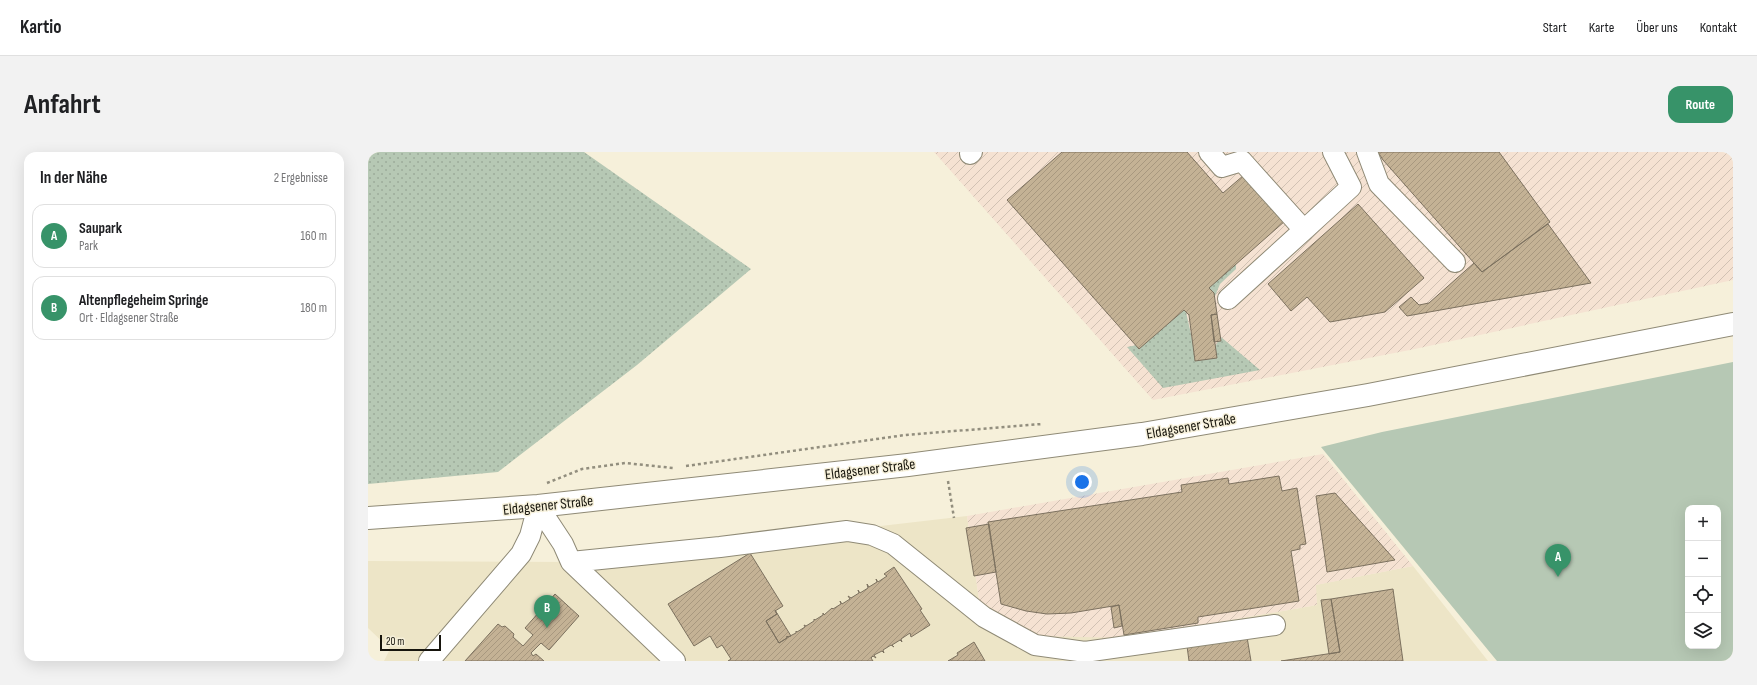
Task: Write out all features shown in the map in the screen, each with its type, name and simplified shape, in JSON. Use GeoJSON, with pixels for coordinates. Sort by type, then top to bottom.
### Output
{"type":"FeatureCollection","features":[{"type":"Feature","properties":{"kind":"main road","name":"Eldagsener Straße"},"geometry":{"type":"LineString","coordinates":[[368,518],[538,506],[908,465],[1142,434],[1368,395],[1733,324]]}},
{"type":"Feature","properties":{"kind":"lane"},"geometry":{"type":"LineString","coordinates":[[1209,152],[1222,167],[1242,161],[1304,230]]}},
{"type":"Feature","properties":{"kind":"lane"},"geometry":{"type":"LineString","coordinates":[[1228,298],[1350,187],[1333,152]]}},
{"type":"Feature","properties":{"kind":"lane"},"geometry":{"type":"LineString","coordinates":[[1367,152],[1379,184],[1455,262]]}},
{"type":"Feature","properties":{"kind":"lane"},"geometry":{"type":"LineString","coordinates":[[538,506],[563,544],[571,562],[676,661]]}},
{"type":"Feature","properties":{"kind":"lane"},"geometry":{"type":"LineString","coordinates":[[429,661],[521,554],[530,536],[538,506]]}},
{"type":"Feature","properties":{"kind":"lane"},"geometry":{"type":"LineString","coordinates":[[571,562],[712,548],[847,531],[872,535],[893,544],[984,617],[1035,645],[1085,652],[1275,625]]}},
{"type":"Feature","properties":{"kind":"path"},"geometry":{"type":"LineString","coordinates":[[545,483],[582,469],[625,463],[672,468],[905,435],[1048,424]]}},
{"type":"Feature","properties":{"kind":"shaded area"},"geometry":{"type":"Polygon","coordinates":[[[934,152],[1733,152],[1733,280],[1415,349],[1153,400],[934,152]]]}},
{"type":"Feature","properties":{"kind":"shaded area"},"geometry":{"type":"Polygon","coordinates":[[[1323,454],[1413,566],[1316,585],[1317,605],[1127,638],[1032,636],[979,600],[967,516],[1323,454]]]}},
{"type":"Feature","properties":{"kind":"shaded area"},"geometry":{"type":"Polygon","coordinates":[[[967,516],[979,600],[1127,638],[1317,605],[1315,585],[1413,566],[1488,661],[384,661],[390,649],[368,628],[368,561],[571,562],[967,516]]]}},
{"type":"Feature","properties":{"kind":"green space"},"geometry":{"type":"Polygon","coordinates":[[[368,152],[584,152],[751,269],[637,365],[498,472],[368,484],[368,152]]]}},
{"type":"Feature","properties":{"kind":"green space"},"geometry":{"type":"Polygon","coordinates":[[[1236,261],[1236,269],[1220,284],[1213,301],[1186,312],[1195,352],[1216,345],[1221,337],[1260,370],[1163,388],[1127,347],[1142,344],[1236,261]]]}},
{"type":"Feature","properties":{"kind":"green space"},"geometry":{"type":"Polygon","coordinates":[[[1733,362],[1733,661],[1497,661],[1321,447],[1382,432],[1733,362]]]}},
{"type":"Feature","properties":{"kind":"building"},"geometry":{"type":"Polygon","coordinates":[[[1062,152],[1187,152],[1223,193],[1244,175],[1285,221],[1209,288],[1214,293],[1217,314],[1211,315],[1217,358],[1195,361],[1189,315],[1184,310],[1139,349],[1007,200],[1062,152]]]}},
{"type":"Feature","properties":{"kind":"building"},"geometry":{"type":"Polygon","coordinates":[[[1378,152],[1499,152],[1550,222],[1482,272],[1383,160],[1378,152]]]}},
{"type":"Feature","properties":{"kind":"building"},"geometry":{"type":"Polygon","coordinates":[[[1358,204],[1424,278],[1385,312],[1330,322],[1307,297],[1291,311],[1268,284],[1358,204]]]}},
{"type":"Feature","properties":{"kind":"building"},"geometry":{"type":"Polygon","coordinates":[[[1548,224],[1591,283],[1407,316],[1399,307],[1411,297],[1419,305],[1429,303],[1474,263],[1482,272],[1548,224]]]}},
{"type":"Feature","properties":{"kind":"building"},"geometry":{"type":"Polygon","coordinates":[[[1217,314],[1221,341],[1214,342],[1211,315],[1217,314]]]}},
{"type":"Feature","properties":{"kind":"building"},"geometry":{"type":"Polygon","coordinates":[[[1279,476],[1282,491],[1297,488],[1306,544],[1300,545],[1300,549],[1291,551],[1299,601],[1198,617],[1198,623],[1124,635],[1119,605],[1071,613],[1047,614],[1026,611],[1001,604],[988,522],[1182,492],[1181,485],[1228,478],[1229,484],[1279,476]]]}},
{"type":"Feature","properties":{"kind":"building"},"geometry":{"type":"Polygon","coordinates":[[[1335,493],[1395,560],[1327,572],[1316,496],[1335,493]]]}},
{"type":"Feature","properties":{"kind":"building"},"geometry":{"type":"Polygon","coordinates":[[[989,524],[996,572],[974,576],[966,528],[989,524]]]}},
{"type":"Feature","properties":{"kind":"building"},"geometry":{"type":"Polygon","coordinates":[[[750,553],[783,606],[775,611],[777,614],[766,621],[779,643],[787,638],[787,636],[788,637],[796,633],[796,631],[797,632],[805,627],[804,625],[806,626],[814,621],[814,619],[815,620],[823,615],[823,613],[824,615],[832,608],[833,609],[841,604],[840,601],[842,604],[850,599],[848,596],[851,598],[859,593],[858,590],[860,593],[868,588],[867,584],[869,587],[877,582],[876,579],[878,582],[887,576],[884,574],[894,567],[922,609],[920,610],[930,625],[911,637],[910,633],[901,639],[902,642],[900,640],[892,645],[894,647],[891,645],[883,650],[884,653],[882,651],[874,655],[876,658],[873,656],[871,658],[873,661],[728,661],[731,659],[722,645],[717,648],[710,636],[694,646],[668,604],[750,553]]]}},
{"type":"Feature","properties":{"kind":"building"},"geometry":{"type":"Polygon","coordinates":[[[1393,589],[1403,661],[1281,661],[1340,652],[1331,599],[1393,589]]]}},
{"type":"Feature","properties":{"kind":"building"},"geometry":{"type":"Polygon","coordinates":[[[555,594],[579,616],[549,650],[541,643],[531,653],[533,656],[536,654],[544,661],[465,661],[498,624],[502,627],[505,626],[514,634],[513,637],[523,646],[533,635],[525,628],[555,594]]]}},
{"type":"Feature","properties":{"kind":"building"},"geometry":{"type":"Polygon","coordinates":[[[1331,599],[1340,652],[1329,654],[1321,600],[1331,599]]]}},
{"type":"Feature","properties":{"kind":"building"},"geometry":{"type":"Polygon","coordinates":[[[1119,605],[1122,626],[1114,628],[1111,607],[1119,605]]]}},
{"type":"Feature","properties":{"kind":"building"},"geometry":{"type":"Polygon","coordinates":[[[775,610],[791,636],[787,636],[787,638],[779,643],[766,621],[777,614],[775,610]]]}},
{"type":"Feature","properties":{"kind":"building"},"geometry":{"type":"Polygon","coordinates":[[[1247,637],[1251,661],[1189,661],[1187,646],[1247,637]]]}},
{"type":"Feature","properties":{"kind":"building"},"geometry":{"type":"Polygon","coordinates":[[[974,642],[985,661],[948,661],[958,655],[957,653],[974,642]]]}},
{"type":"Feature","properties":{"kind":"place","name":"Saupark"},"geometry":{"type":"Point","coordinates":[1558,577]}},
{"type":"Feature","properties":{"kind":"place","name":"Altenpflegeheim Springe"},"geometry":{"type":"Point","coordinates":[547,628]}}]}
